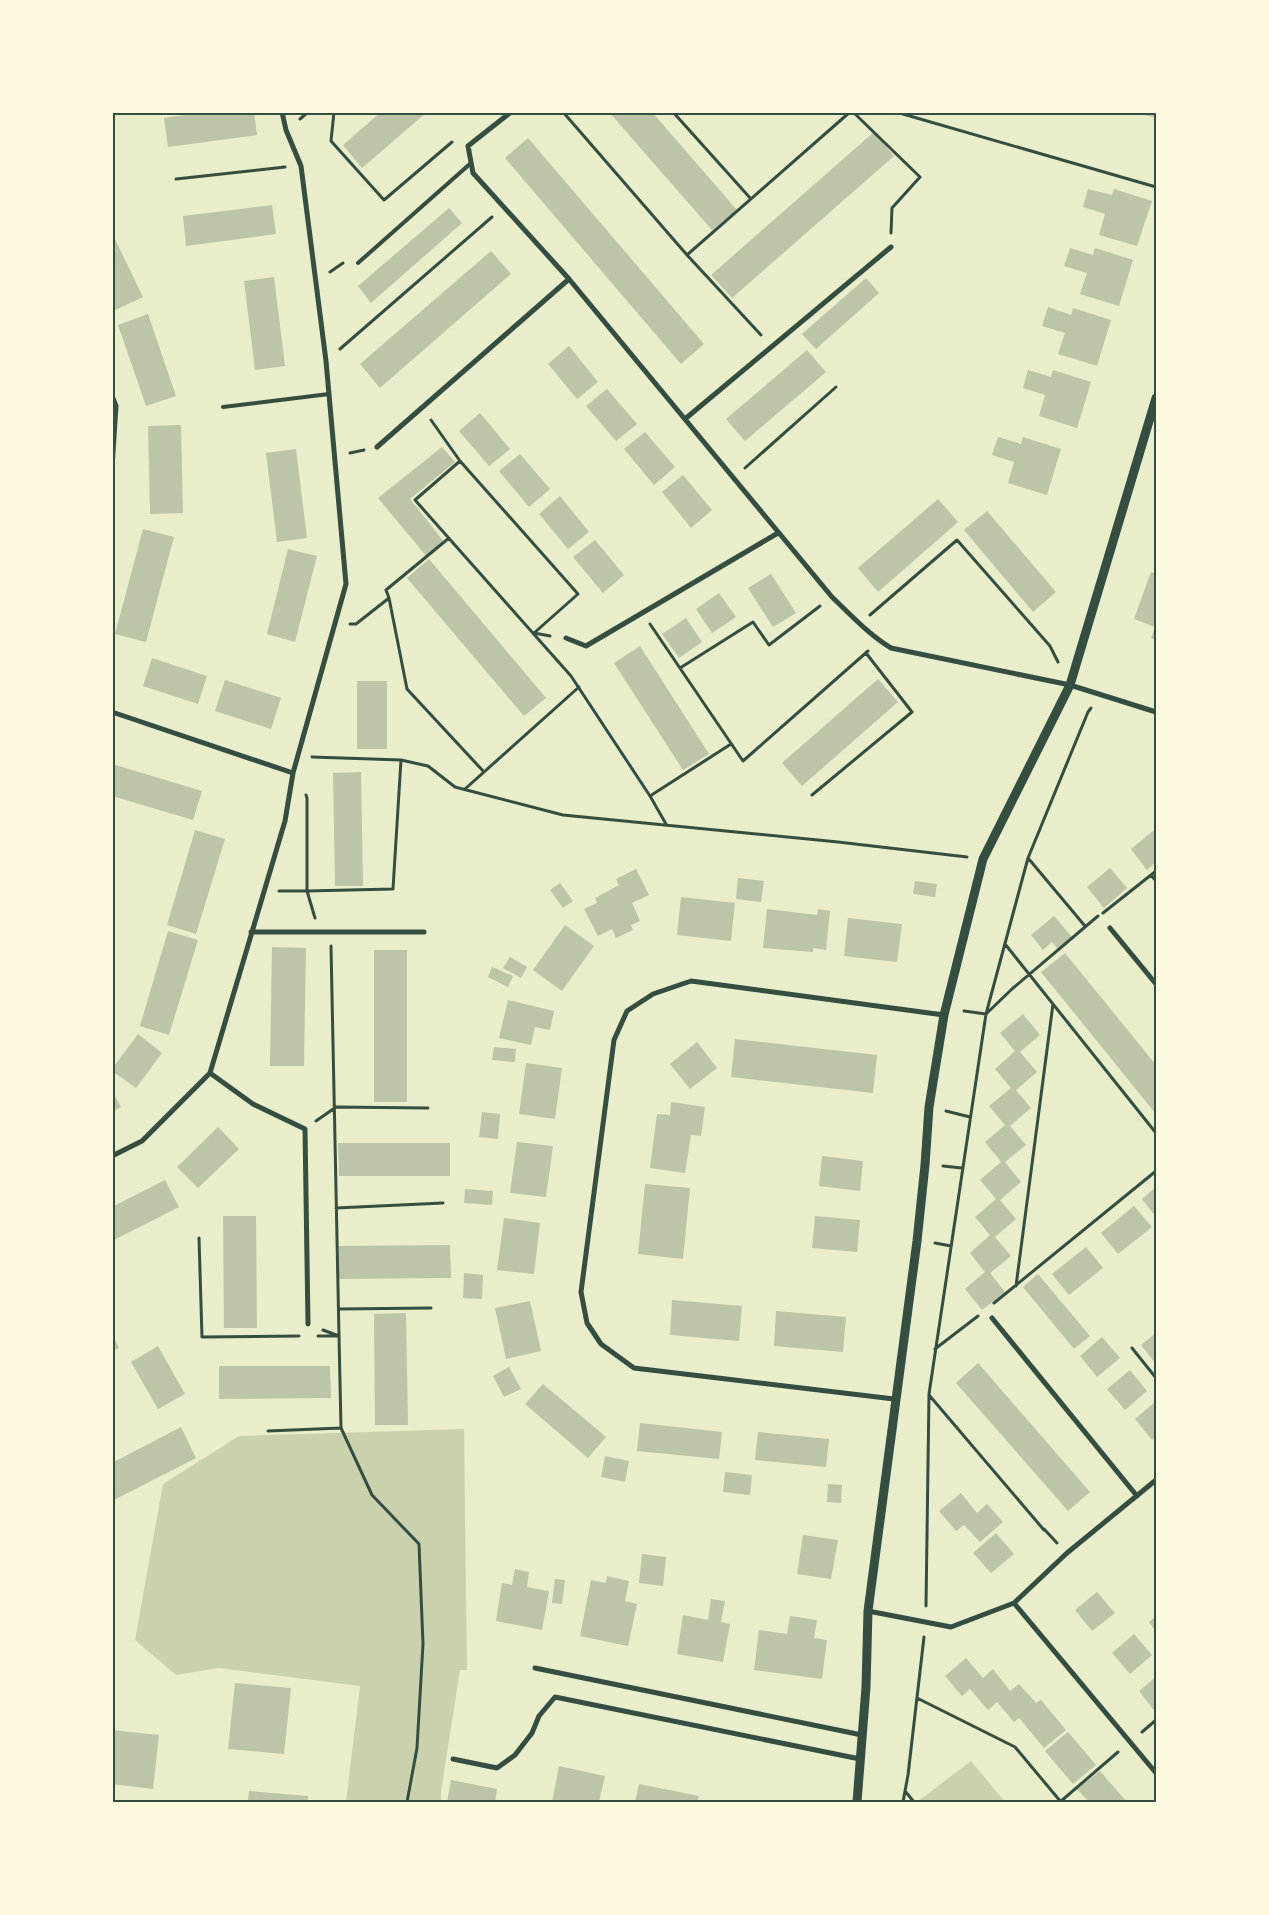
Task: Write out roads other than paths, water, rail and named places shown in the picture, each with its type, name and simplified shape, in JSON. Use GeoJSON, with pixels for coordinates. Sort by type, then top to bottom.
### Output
{"type":"FeatureCollection","features":[{"type":"Feature","properties":{"kind":"street"},"geometry":{"type":"LineString","coordinates":[[112,1156],[142,1141],[210,1073],[284,821],[292,773],[337,622],[346,584],[326,361],[301,166],[286,130],[282,112]]}},
{"type":"Feature","properties":{"kind":"street"},"geometry":{"type":"LineString","coordinates":[[511,112],[468,146],[473,173],[569,279],[832,597],[880,641],[891,648],[1070,685],[1156,712]]}},
{"type":"Feature","properties":{"kind":"street"},"geometry":{"type":"LineString","coordinates":[[685,419],[891,247]]}},
{"type":"Feature","properties":{"kind":"street"},"geometry":{"type":"LineString","coordinates":[[377,448],[569,279]]}},
{"type":"Feature","properties":{"kind":"street"},"geometry":{"type":"LineString","coordinates":[[112,396],[116,406],[112,466]]}},
{"type":"Feature","properties":{"kind":"street"},"geometry":{"type":"LineString","coordinates":[[857,1802],[866,1687],[868,1611],[894,1399],[917,1241],[925,1164],[928,1107],[945,1011],[983,859],[1070,685],[1156,398]]}},
{"type":"Feature","properties":{"kind":"street"},"geometry":{"type":"LineString","coordinates":[[566,638],[586,646],[778,533]]}},
{"type":"Feature","properties":{"kind":"street"},"geometry":{"type":"LineString","coordinates":[[112,712],[292,773]]}},
{"type":"Feature","properties":{"kind":"street"},"geometry":{"type":"LineString","coordinates":[[1110,928],[1156,984]]}},
{"type":"Feature","properties":{"kind":"street"},"geometry":{"type":"LineString","coordinates":[[251,932],[424,932]]}},
{"type":"Feature","properties":{"kind":"street"},"geometry":{"type":"LineString","coordinates":[[894,1399],[634,1368],[601,1344],[587,1323],[581,1292],[614,1040],[627,1012],[653,994],[691,981],[945,1011]]}},
{"type":"Feature","properties":{"kind":"street"},"geometry":{"type":"LineString","coordinates":[[210,1073],[253,1104],[306,1129],[308,1324]]}},
{"type":"Feature","properties":{"kind":"street"},"geometry":{"type":"LineString","coordinates":[[992,1318],[1137,1496]]}},
{"type":"Feature","properties":{"kind":"street"},"geometry":{"type":"LineString","coordinates":[[868,1611],[951,1626],[1014,1603],[1067,1554],[1156,1480]]}},
{"type":"Feature","properties":{"kind":"street"},"geometry":{"type":"LineString","coordinates":[[1014,1603],[1156,1773]]}},
{"type":"Feature","properties":{"kind":"street"},"geometry":{"type":"LineString","coordinates":[[535,1668],[862,1735]]}},
{"type":"Feature","properties":{"kind":"street"},"geometry":{"type":"LineString","coordinates":[[453,1759],[497,1768],[515,1755],[532,1733],[539,1716],[555,1696],[860,1759]]}},
{"type":"Feature","properties":{"kind":"lane"},"geometry":{"type":"LineString","coordinates":[[358,263],[472,163]]}},
{"type":"Feature","properties":{"kind":"lane"},"geometry":{"type":"LineString","coordinates":[[223,407],[329,394]]}}]}
